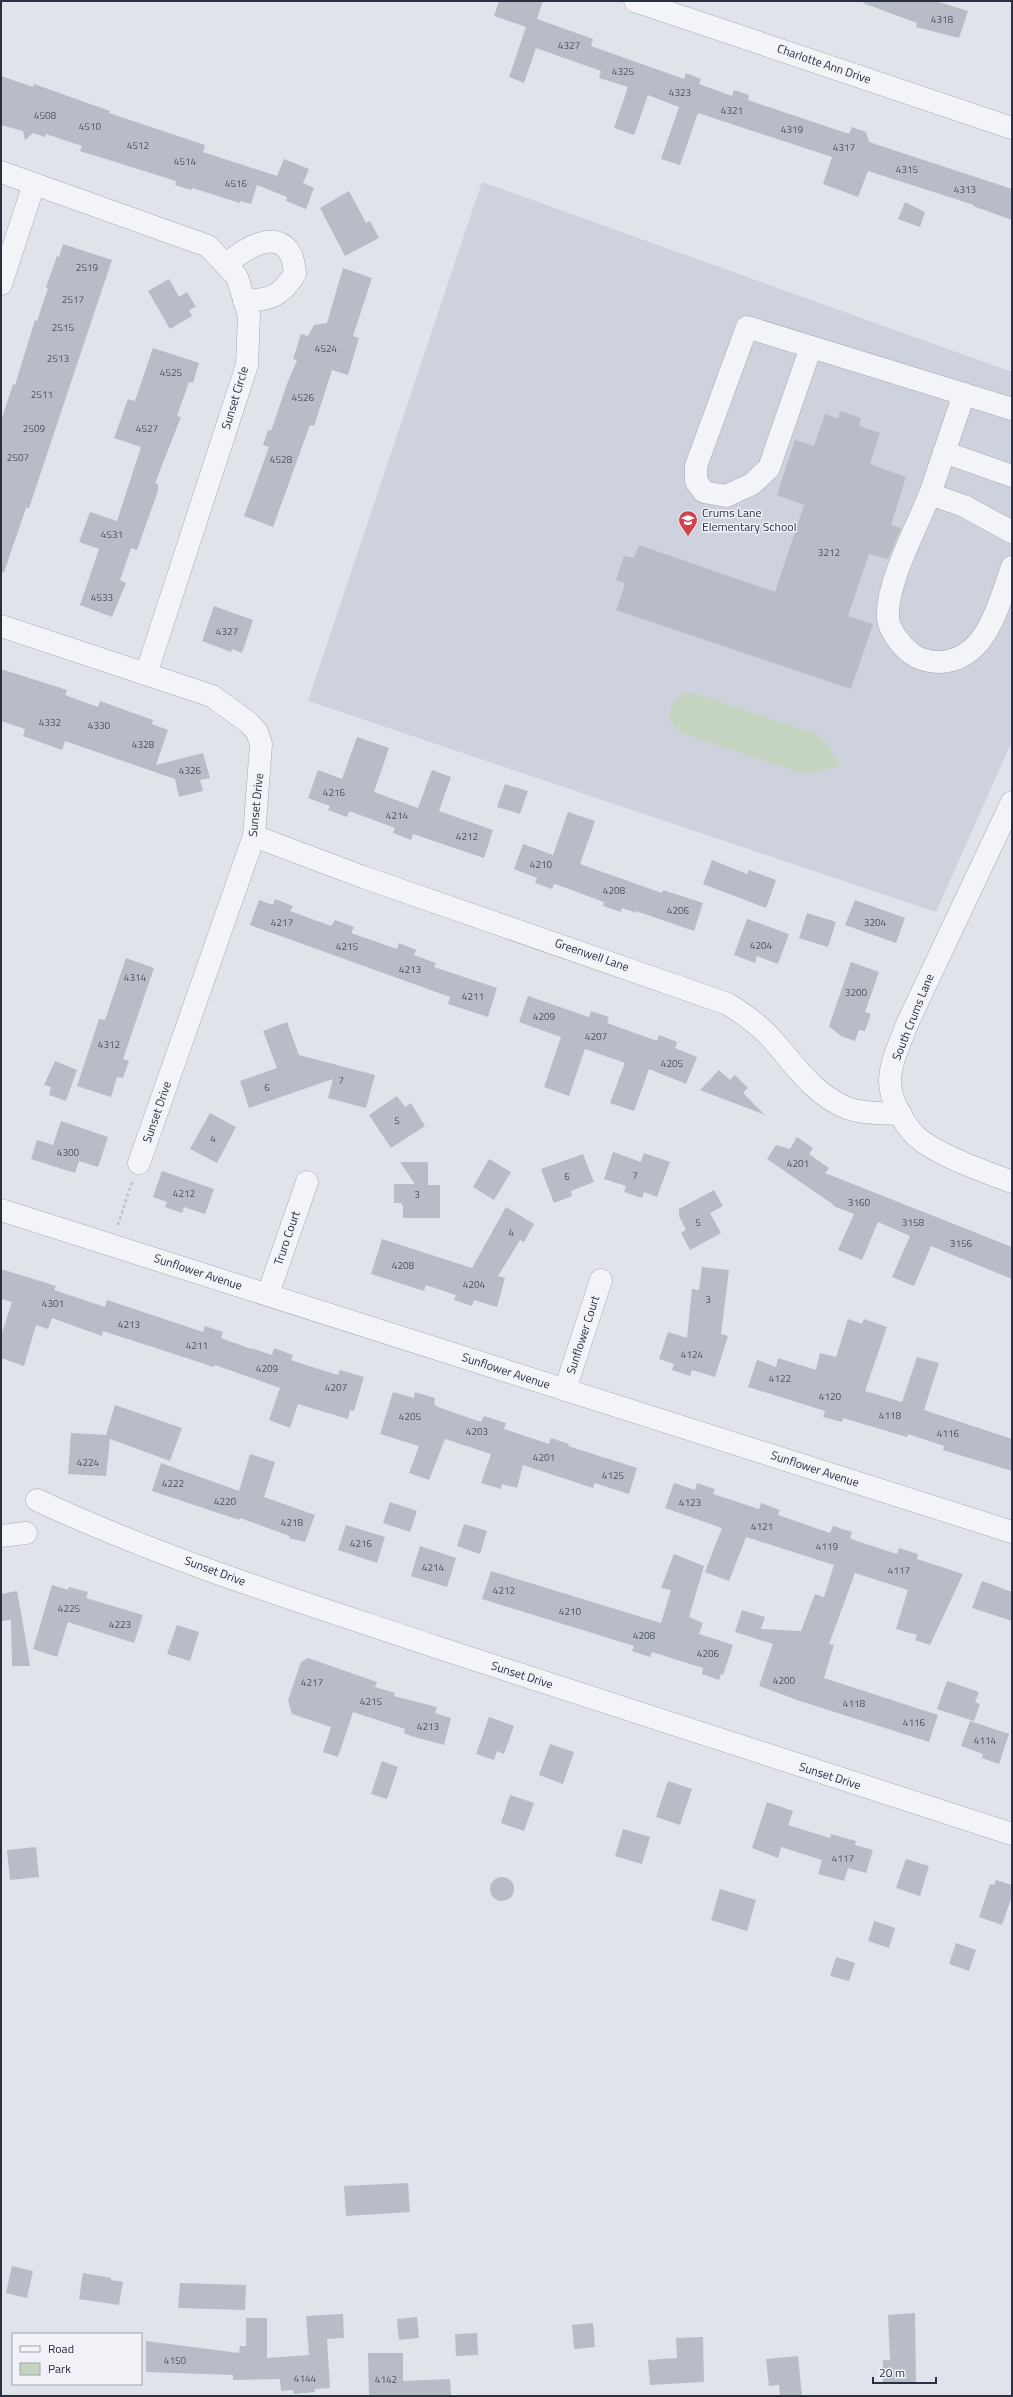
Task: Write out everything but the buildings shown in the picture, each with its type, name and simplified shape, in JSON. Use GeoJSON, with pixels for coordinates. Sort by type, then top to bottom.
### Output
{"type":"FeatureCollection","features":[{"type":"Feature","properties":{"kind":"street","name":"Charlotte Ann Drive"},"geometry":{"type":"LineString","coordinates":[[635,1],[1012,128]]}},
{"type":"Feature","properties":{"kind":"street","name":"Sunset Circle"},"geometry":{"type":"LineString","coordinates":[[1,172],[208,246],[237,276],[249,315],[247,365],[146,674]]}},
{"type":"Feature","properties":{"kind":"street"},"geometry":{"type":"LineString","coordinates":[[1,284],[34,184]]}},
{"type":"Feature","properties":{"kind":"street"},"geometry":{"type":"LineString","coordinates":[[226,265],[252,245],[269,242],[282,245],[291,255],[295,274],[286,288],[265,300],[244,301]]}},
{"type":"Feature","properties":{"kind":"street"},"geometry":{"type":"LineString","coordinates":[[811,347],[769,468],[752,484],[726,496],[704,492],[696,481],[696,466],[747,327],[1012,409]]}},
{"type":"Feature","properties":{"kind":"street"},"geometry":{"type":"LineString","coordinates":[[964,394],[930,494],[888,598],[888,618],[903,648],[919,659],[936,662],[949,662],[966,654],[978,643],[991,624],[1012,567]]}},
{"type":"Feature","properties":{"kind":"street"},"geometry":{"type":"LineString","coordinates":[[944,452],[1012,476]]}},
{"type":"Feature","properties":{"kind":"street"},"geometry":{"type":"LineString","coordinates":[[930,494],[964,506],[1012,532]]}},
{"type":"Feature","properties":{"kind":"street","name":"Sunset Drive"},"geometry":{"type":"LineString","coordinates":[[1,626],[212,696],[249,723],[257,732],[261,744],[254,836],[139,1163]]}},
{"type":"Feature","properties":{"kind":"street","name":"South Crums Lane"},"geometry":{"type":"LineString","coordinates":[[1012,802],[925,983],[898,1048],[890,1081],[895,1103],[901,1114],[922,1142],[941,1152],[1012,1182]]}},
{"type":"Feature","properties":{"kind":"street","name":"Greenwell Lane"},"geometry":{"type":"LineString","coordinates":[[254,836],[363,877],[728,1004],[747,1016],[764,1032],[802,1076],[822,1094],[846,1108],[856,1111],[901,1114]]}},
{"type":"Feature","properties":{"kind":"street","name":"Truro Court"},"geometry":{"type":"LineString","coordinates":[[268,1294],[307,1182]]}},
{"type":"Feature","properties":{"kind":"street","name":"Sunflower Avenue"},"geometry":{"type":"LineString","coordinates":[[1,1210],[1012,1532]]}},
{"type":"Feature","properties":{"kind":"street","name":"Sunflower Court"},"geometry":{"type":"LineString","coordinates":[[565,1390],[601,1280]]}},
{"type":"Feature","properties":{"kind":"street","name":"Sunset Drive"},"geometry":{"type":"LineString","coordinates":[[37,1500],[72,1516],[162,1552],[281,1595],[682,1729],[1012,1834]]}},
{"type":"Feature","properties":{"kind":"street"},"geometry":{"type":"LineString","coordinates":[[1,1536],[26,1532]]}},
{"type":"Feature","properties":{"kind":"path"},"geometry":{"type":"LineString","coordinates":[[111,1244],[139,1163]]}},
{"type":"Feature","properties":{"kind":"shaded area","name":"Crums Lane Elementary School"},"geometry":{"type":"Polygon","coordinates":[[[482,182],[1012,372],[1012,741],[936,912],[308,701],[482,182]]]}},
{"type":"Feature","properties":{"kind":"green space"},"geometry":{"type":"Polygon","coordinates":[[[687,693],[698,694],[816,734],[826,743],[840,764],[836,767],[804,774],[684,734],[677,730],[673,725],[670,719],[670,713],[671,707],[675,701],[680,696],[687,693]]]}},
{"type":"Feature","properties":{"kind":"place","name":"Crums Lane Elementary School"},"geometry":{"type":"Point","coordinates":[688,537]}}]}
